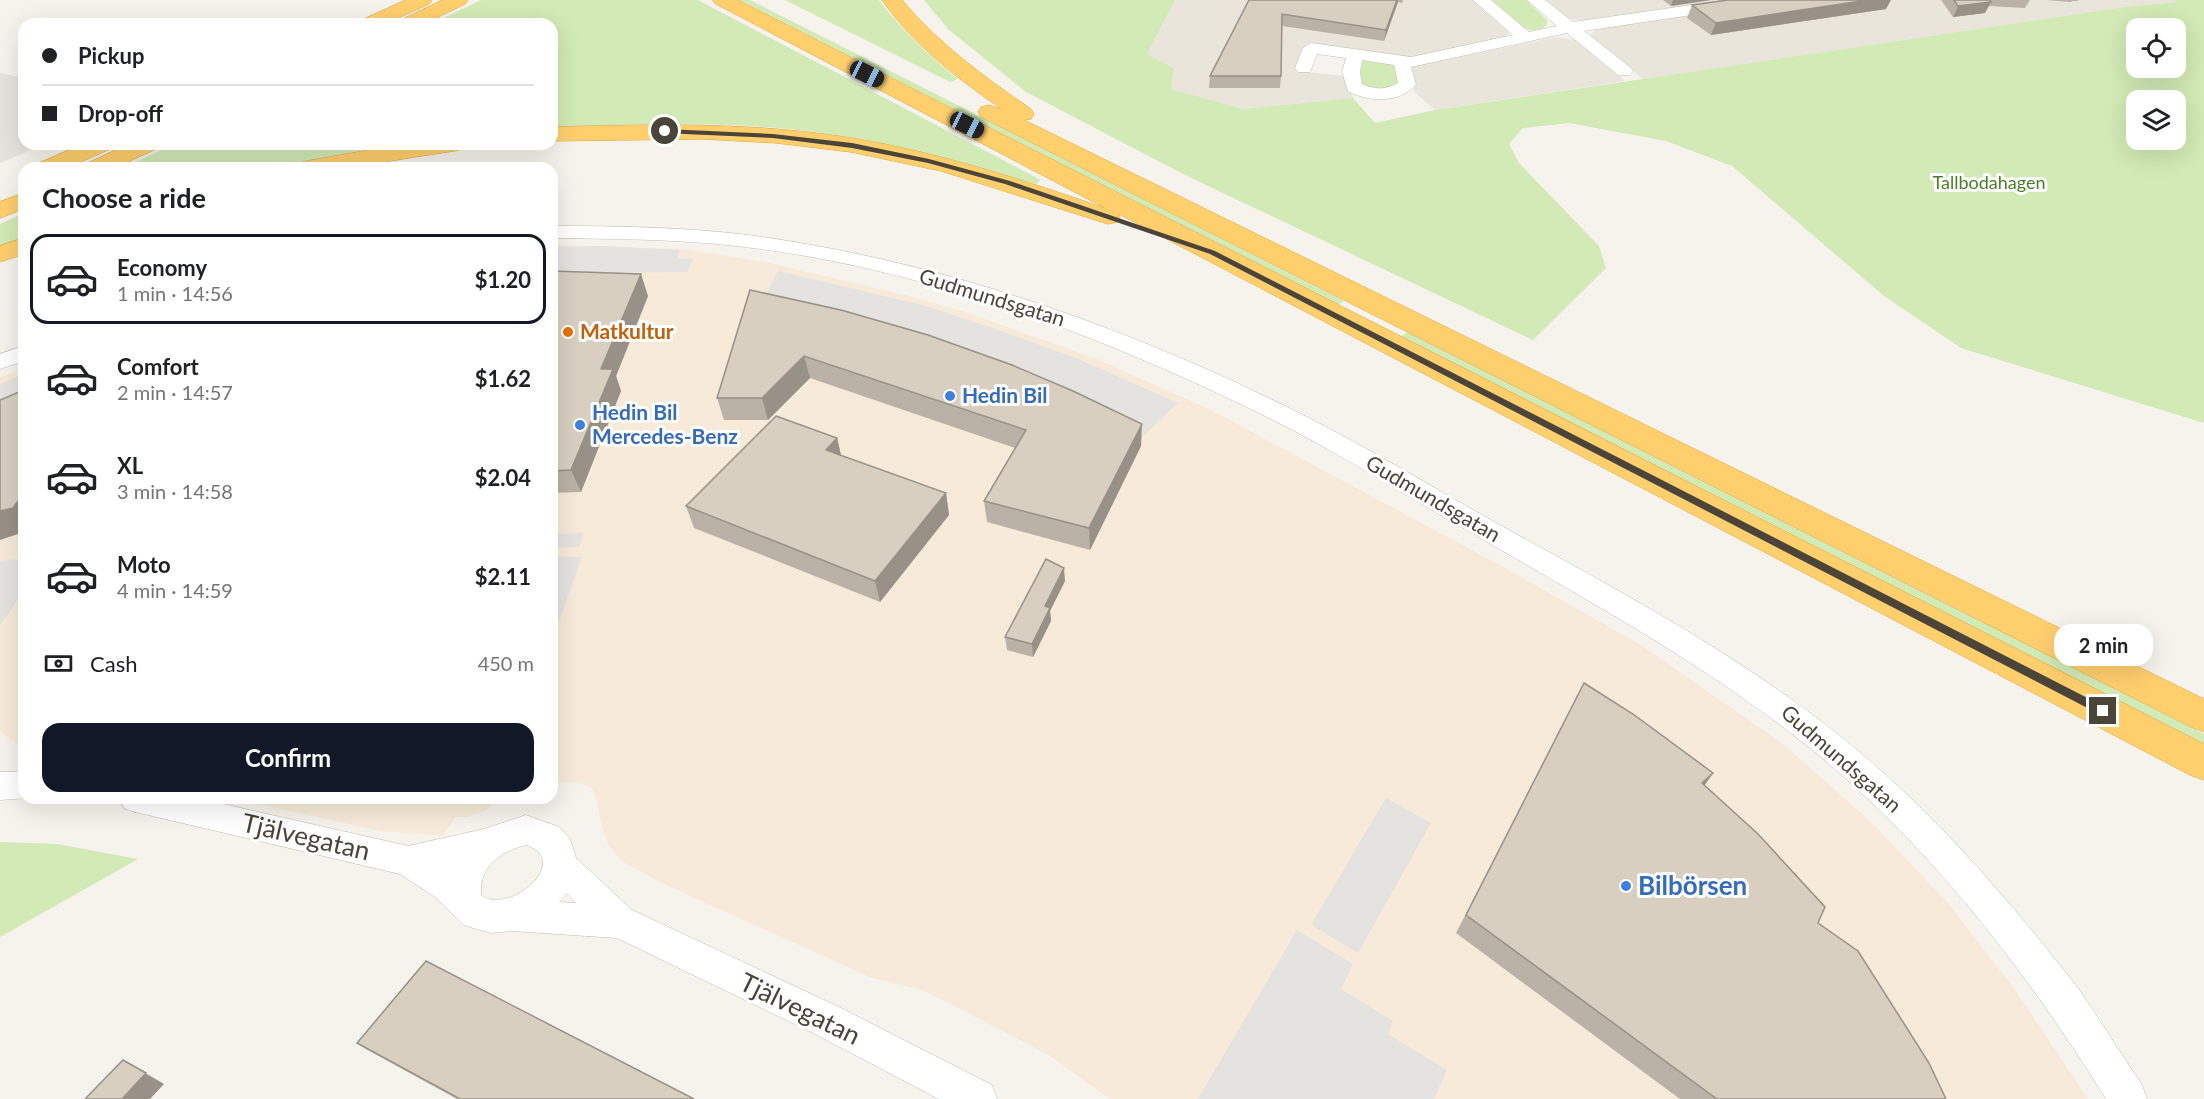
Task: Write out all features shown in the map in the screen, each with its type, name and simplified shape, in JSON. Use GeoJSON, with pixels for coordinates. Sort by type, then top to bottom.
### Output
{"type":"FeatureCollection","features":[{"type":"Feature","properties":{"kind":"highway"},"geometry":{"type":"LineString","coordinates":[[382,18],[422,0]]}},
{"type":"Feature","properties":{"kind":"highway"},"geometry":{"type":"LineString","coordinates":[[420,18],[458,0]]}},
{"type":"Feature","properties":{"kind":"highway"},"geometry":{"type":"LineString","coordinates":[[723,0],[2204,763]]}},
{"type":"Feature","properties":{"kind":"highway"},"geometry":{"type":"LineString","coordinates":[[764,0],[932,84]]}},
{"type":"Feature","properties":{"kind":"highway"},"geometry":{"type":"LineString","coordinates":[[892,0],[921,35],[976,82],[1031,120],[1145,188]]}},
{"type":"Feature","properties":{"kind":"highway"},"geometry":{"type":"LineString","coordinates":[[974,105],[2204,716]]}},
{"type":"Feature","properties":{"kind":"highway"},"geometry":{"type":"LineString","coordinates":[[558,134],[704,132],[773,136],[852,146],[929,161],[1008,183],[1212,252]]}},
{"type":"Feature","properties":{"kind":"highway"},"geometry":{"type":"LineString","coordinates":[[61,162],[88,150]]}},
{"type":"Feature","properties":{"kind":"highway"},"geometry":{"type":"LineString","coordinates":[[109,162],[135,150]]}},
{"type":"Feature","properties":{"kind":"highway"},"geometry":{"type":"LineString","coordinates":[[339,162],[410,150]]}},
{"type":"Feature","properties":{"kind":"highway"},"geometry":{"type":"LineString","coordinates":[[0,189],[18,181]]}},
{"type":"Feature","properties":{"kind":"highway"},"geometry":{"type":"LineString","coordinates":[[0,211],[18,203]]}},
{"type":"Feature","properties":{"kind":"highway"},"geometry":{"type":"LineString","coordinates":[[0,254],[18,248]]}},
{"type":"Feature","properties":{"kind":"street"},"geometry":{"type":"LineString","coordinates":[[1481,0],[1526,37]]}},
{"type":"Feature","properties":{"kind":"street"},"geometry":{"type":"LineString","coordinates":[[1535,0],[1624,71]]}},
{"type":"Feature","properties":{"kind":"street"},"geometry":{"type":"LineString","coordinates":[[1304,68],[1311,48],[1411,62],[1569,28],[1759,0]]}},
{"type":"Feature","properties":{"kind":"street"},"geometry":{"type":"LineString","coordinates":[[1355,54],[1351,72],[1354,87],[1365,92],[1391,93],[1402,90],[1407,84],[1402,68],[1403,61]]}},
{"type":"Feature","properties":{"kind":"street","name":"Gudmundsgatan"},"geometry":{"type":"LineString","coordinates":[[558,232],[647,232],[738,239],[844,258],[935,280],[1020,305],[1124,342],[1224,386],[1338,445],[1690,646],[1748,683],[1843,756],[1898,806],[1952,862],[2007,927],[2065,1001],[2128,1099]]}},
{"type":"Feature","properties":{"kind":"street"},"geometry":{"type":"LineString","coordinates":[[0,362],[18,355]]}},
{"type":"Feature","properties":{"kind":"street"},"geometry":{"type":"LineString","coordinates":[[0,786],[18,786]]}},
{"type":"Feature","properties":{"kind":"street","name":"Tjälvegatan"},"geometry":{"type":"LineString","coordinates":[[161,804],[408,861],[447,886],[476,913],[500,918],[514,915],[531,907],[546,895],[556,880],[561,865],[560,851],[553,840],[541,833],[517,832],[492,842],[408,861]]}},
{"type":"Feature","properties":{"kind":"street","name":"Tjälvegatan"},"geometry":{"type":"LineString","coordinates":[[468,906],[463,885],[465,873],[472,861],[492,842]]}},
{"type":"Feature","properties":{"kind":"street","name":"Tjälvegatan"},"geometry":{"type":"LineString","coordinates":[[561,865],[620,922],[826,1020],[978,1099]]}},
{"type":"Feature","properties":{"kind":"street","name":"Tjälvegatan"},"geometry":{"type":"LineString","coordinates":[[514,915],[620,922]]}},
{"type":"Feature","properties":{"kind":"shaded area"},"geometry":{"type":"Polygon","coordinates":[[[1175,0],[1475,0],[1511,31],[1505,37],[1409,58],[1307,44],[1296,71],[1345,76],[1353,98],[1243,109],[1171,89],[1147,54],[1175,0]]]}},
{"type":"Feature","properties":{"kind":"shaded area"},"geometry":{"type":"Polygon","coordinates":[[[1544,0],[1727,0],[1584,21],[1567,18],[1544,0]]]}},
{"type":"Feature","properties":{"kind":"shaded area"},"geometry":{"type":"Polygon","coordinates":[[[1789,0],[2176,0],[2175,2],[2124,7],[1643,79],[1590,36],[1596,29],[1789,0]]]}},
{"type":"Feature","properties":{"kind":"shaded area"},"geometry":{"type":"Polygon","coordinates":[[[1557,37],[1576,40],[1625,81],[1435,110],[1414,92],[1409,67],[1557,37]]]}},
{"type":"Feature","properties":{"kind":"shaded area"},"geometry":{"type":"Polygon","coordinates":[[[0,73],[18,77],[18,150],[31,150],[0,163],[0,73]]]}},
{"type":"Feature","properties":{"kind":"shaded area"},"geometry":{"type":"Polygon","coordinates":[[[558,245],[683,249],[769,263],[905,295],[968,313],[1099,360],[1213,411],[1507,569],[1641,645],[1783,744],[1871,822],[1947,902],[2013,987],[2088,1099],[1110,1099],[1049,1055],[925,991],[872,978],[662,883],[623,862],[609,846],[592,788],[581,783],[558,782],[558,245]]]}},
{"type":"Feature","properties":{"kind":"shaded area"},"geometry":{"type":"Polygon","coordinates":[[[601,246],[680,250],[677,258],[693,259],[687,272],[558,273],[558,247],[601,246]]]}},
{"type":"Feature","properties":{"kind":"shaded area"},"geometry":{"type":"Polygon","coordinates":[[[778,271],[926,306],[1076,358],[1178,403],[1140,439],[760,306],[778,271]]]}},
{"type":"Feature","properties":{"kind":"shaded area"},"geometry":{"type":"Polygon","coordinates":[[[18,370],[18,745],[0,731],[0,377],[18,370]]]}},
{"type":"Feature","properties":{"kind":"shaded area"},"geometry":{"type":"Polygon","coordinates":[[[18,376],[18,416],[0,424],[0,384],[18,376]]]}},
{"type":"Feature","properties":{"kind":"shaded area"},"geometry":{"type":"Polygon","coordinates":[[[584,533],[579,547],[558,547],[558,534],[584,533]]]}},
{"type":"Feature","properties":{"kind":"shaded area"},"geometry":{"type":"Polygon","coordinates":[[[558,557],[582,557],[558,623],[558,557]]]}},
{"type":"Feature","properties":{"kind":"shaded area"},"geometry":{"type":"Polygon","coordinates":[[[18,559],[18,600],[0,625],[0,561],[18,559]]]}},
{"type":"Feature","properties":{"kind":"shaded area"},"geometry":{"type":"Polygon","coordinates":[[[1386,798],[1431,823],[1358,953],[1311,925],[1386,798]]]}},
{"type":"Feature","properties":{"kind":"shaded area"},"geometry":{"type":"Polygon","coordinates":[[[257,804],[493,804],[483,812],[468,817],[455,817],[443,836],[381,831],[257,804]]]}},
{"type":"Feature","properties":{"kind":"shaded area"},"geometry":{"type":"Polygon","coordinates":[[[1297,930],[1353,964],[1341,989],[1393,1021],[1388,1034],[1447,1070],[1434,1099],[1198,1099],[1297,930]]]}},
{"type":"Feature","properties":{"kind":"green space"},"geometry":{"type":"Polygon","coordinates":[[[481,0],[698,0],[1041,180],[1036,184],[867,140],[789,129],[710,124],[558,127],[558,18],[444,18],[481,0]]]}},
{"type":"Feature","properties":{"kind":"green space"},"geometry":{"type":"Polygon","coordinates":[[[740,0],[750,0],[1344,301],[1339,304],[1334,303],[740,0]]]}},
{"type":"Feature","properties":{"kind":"green space"},"geometry":{"type":"Polygon","coordinates":[[[785,0],[879,0],[916,42],[958,79],[950,82],[785,0]]]}},
{"type":"Feature","properties":{"kind":"green space","name":"Tallbodahagen"},"geometry":{"type":"Polygon","coordinates":[[[924,0],[1175,0],[1147,54],[1173,68],[1171,89],[1243,109],[1353,98],[1375,123],[1435,110],[2124,7],[2175,2],[2176,0],[2204,0],[2204,423],[1961,348],[1884,296],[1732,166],[1666,141],[1569,123],[1523,128],[1509,144],[1519,163],[1599,246],[1606,268],[1533,340],[1187,176],[1026,92],[948,29],[924,0]]]}},
{"type":"Feature","properties":{"kind":"green space"},"geometry":{"type":"Polygon","coordinates":[[[1487,0],[1526,0],[1547,20],[1547,25],[1531,30],[1523,28],[1507,18],[1487,0]]]}},
{"type":"Feature","properties":{"kind":"green space"},"geometry":{"type":"Polygon","coordinates":[[[1366,60],[1389,63],[1396,67],[1401,85],[1385,91],[1360,85],[1358,63],[1366,60]]]}},
{"type":"Feature","properties":{"kind":"green space"},"geometry":{"type":"Polygon","coordinates":[[[162,150],[364,150],[303,162],[135,162],[162,150]]]}},
{"type":"Feature","properties":{"kind":"green space"},"geometry":{"type":"Polygon","coordinates":[[[18,216],[18,241],[0,246],[0,224],[18,216]]]}},
{"type":"Feature","properties":{"kind":"green space"},"geometry":{"type":"Polygon","coordinates":[[[1407,332],[2204,734],[2204,746],[1400,337],[1407,332]]]}},
{"type":"Feature","properties":{"kind":"green space"},"geometry":{"type":"Polygon","coordinates":[[[0,842],[57,844],[138,859],[0,937],[0,842]]]}},
{"type":"Feature","properties":{"kind":"building"},"geometry":{"type":"Polygon","coordinates":[[[1249,0],[1397,0],[1386,30],[1282,14],[1281,76],[1210,76],[1249,0]]]}},
{"type":"Feature","properties":{"kind":"building"},"geometry":{"type":"Polygon","coordinates":[[[1728,0],[1868,0],[1716,23],[1692,5],[1728,0]]]}},
{"type":"Feature","properties":{"kind":"building"},"geometry":{"type":"Polygon","coordinates":[[[1954,0],[1989,0],[1991,2],[1958,6],[1954,0]]]}},
{"type":"Feature","properties":{"kind":"building","name":"Hedin Bil Mercedes-Benz"},"geometry":{"type":"Polygon","coordinates":[[[558,271],[641,274],[601,369],[613,369],[571,470],[558,471],[558,271]]]}},
{"type":"Feature","properties":{"kind":"building"},"geometry":{"type":"Polygon","coordinates":[[[750,290],[841,310],[928,335],[1012,365],[1142,424],[1089,528],[984,501],[1026,430],[804,356],[762,398],[717,398],[750,290]]]}},
{"type":"Feature","properties":{"kind":"building"},"geometry":{"type":"Polygon","coordinates":[[[18,392],[18,501],[13,508],[0,511],[0,400],[18,392]]]}},
{"type":"Feature","properties":{"kind":"building"},"geometry":{"type":"Polygon","coordinates":[[[776,416],[837,438],[826,450],[946,493],[875,581],[686,506],[776,416]]]}},
{"type":"Feature","properties":{"kind":"building"},"geometry":{"type":"Polygon","coordinates":[[[1046,559],[1064,568],[1045,606],[1050,608],[1032,644],[1005,637],[1046,559]]]}},
{"type":"Feature","properties":{"kind":"building","name":"Bilbörsen"},"geometry":{"type":"Polygon","coordinates":[[[1584,683],[1633,714],[1713,773],[1702,783],[1758,834],[1825,907],[1818,923],[1858,951],[1929,1063],[1946,1099],[1717,1099],[1466,915],[1584,683]]]}},
{"type":"Feature","properties":{"kind":"building"},"geometry":{"type":"Polygon","coordinates":[[[426,961],[694,1099],[460,1099],[357,1043],[426,961]]]}},
{"type":"Feature","properties":{"kind":"building"},"geometry":{"type":"Polygon","coordinates":[[[123,1060],[146,1073],[122,1099],[85,1099],[123,1060]]]}},
{"type":"Feature","properties":{"kind":"place","name":"Matkultur"},"geometry":{"type":"Point","coordinates":[568,332]}},
{"type":"Feature","properties":{"kind":"place","name":"Hedin Bil"},"geometry":{"type":"Point","coordinates":[950,396]}},
{"type":"Feature","properties":{"kind":"place","name":"Hedin Bil Mercedes-Benz"},"geometry":{"type":"Point","coordinates":[580,425]}},
{"type":"Feature","properties":{"kind":"place","name":"Bilbörsen"},"geometry":{"type":"Point","coordinates":[1626,886]}},
{"type":"Feature","properties":{"kind":"route"},"geometry":{"type":"LineString","coordinates":[[665,131],[773,136],[852,146],[929,161],[1008,183],[1212,252],[2103,711]]}}]}
